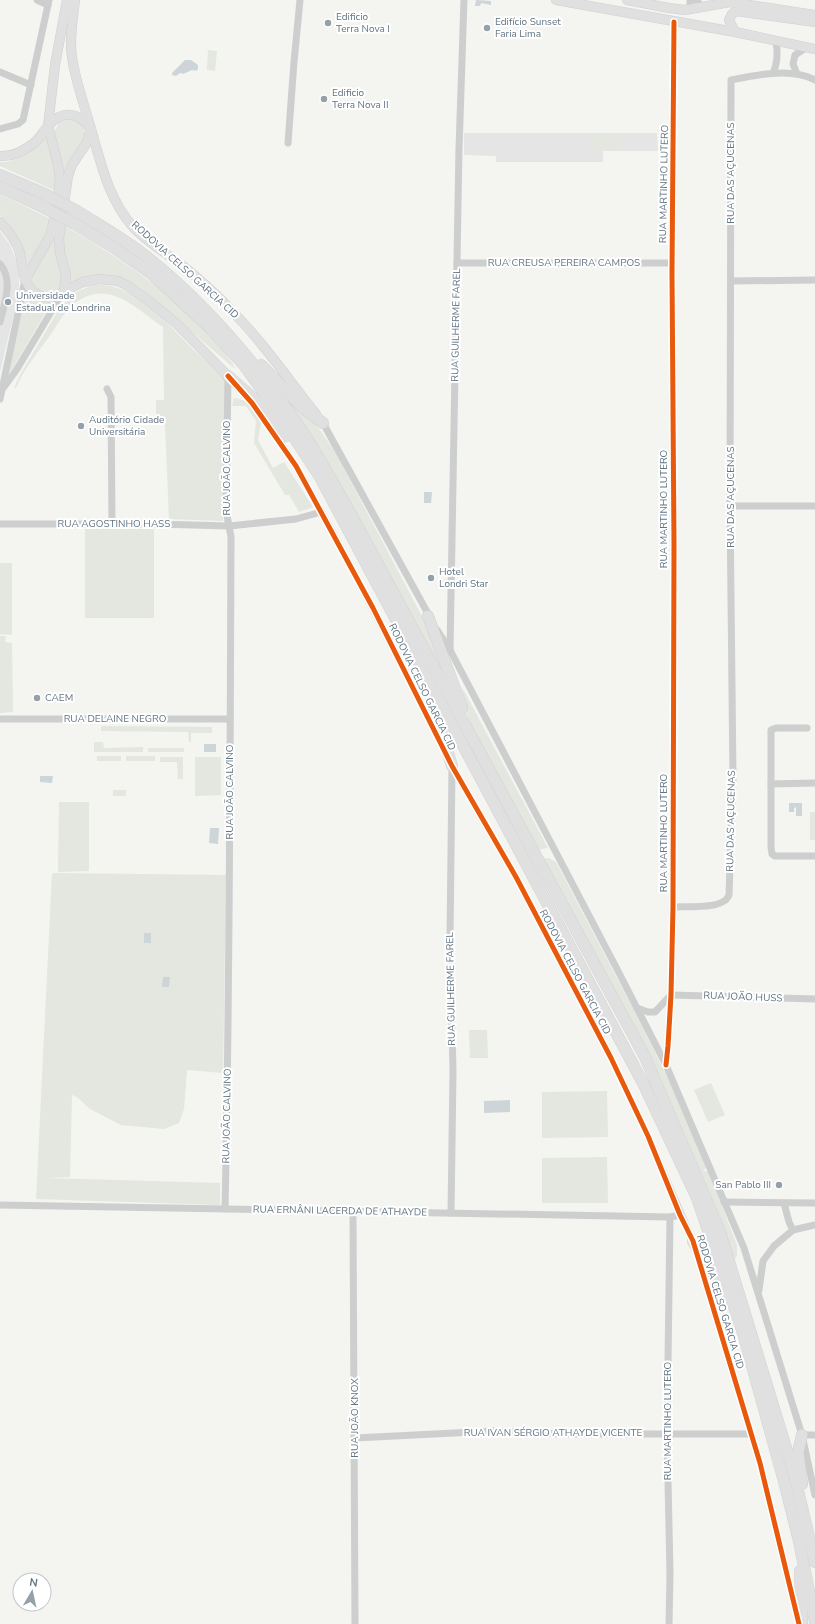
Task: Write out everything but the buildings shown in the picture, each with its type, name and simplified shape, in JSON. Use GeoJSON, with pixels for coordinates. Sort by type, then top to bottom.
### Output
{"type":"FeatureCollection","features":[{"type":"Feature","properties":{"kind":"highway","name":"RODOVIA CELSO GARCIA CID"},"geometry":{"type":"LineString","coordinates":[[0,175],[43,193],[77,211],[142,253],[188,293],[226,332],[259,372],[301,429],[348,509],[645,1057],[717,1225],[794,1474],[815,1562]]}},
{"type":"Feature","properties":{"kind":"highway","name":"RODOVIA CELSO GARCIA CID"},"geometry":{"type":"LineString","coordinates":[[0,187],[75,224],[116,249],[152,274],[208,326],[244,366],[277,412],[320,477],[644,1085],[697,1198],[743,1333],[785,1486],[815,1622]]}},
{"type":"Feature","properties":{"kind":"highway"},"geometry":{"type":"LineString","coordinates":[[226,332],[302,406],[323,424]]}},
{"type":"Feature","properties":{"kind":"highway"},"geometry":{"type":"LineString","coordinates":[[228,376],[262,406],[320,477]]}},
{"type":"Feature","properties":{"kind":"highway"},"geometry":{"type":"LineString","coordinates":[[428,616],[468,730]]}},
{"type":"Feature","properties":{"kind":"highway"},"geometry":{"type":"LineString","coordinates":[[424,674],[452,766]]}},
{"type":"Feature","properties":{"kind":"highway"},"geometry":{"type":"LineString","coordinates":[[693,1241],[743,1333]]}},
{"type":"Feature","properties":{"kind":"highway"},"geometry":{"type":"LineString","coordinates":[[802,1435],[798,1452],[809,1532]]}},
{"type":"Feature","properties":{"kind":"highway"},"geometry":{"type":"LineString","coordinates":[[798,1541],[801,1624]]}},
{"type":"Feature","properties":{"kind":"main road"},"geometry":{"type":"LineString","coordinates":[[25,280],[50,236],[55,218],[60,181],[58,165],[48,126],[55,65],[67,0]]}},
{"type":"Feature","properties":{"kind":"main road","name":"RODOVIA CELSO GARCIA CID"},"geometry":{"type":"LineString","coordinates":[[75,0],[72,29],[72,57],[91,130],[108,186],[116,203],[134,227],[146,239],[184,267],[229,308],[278,364],[323,424]]}},
{"type":"Feature","properties":{"kind":"main road"},"geometry":{"type":"LineString","coordinates":[[556,0],[734,32],[811,48]]}},
{"type":"Feature","properties":{"kind":"main road"},"geometry":{"type":"LineString","coordinates":[[628,0],[669,8],[730,2],[814,15]]}},
{"type":"Feature","properties":{"kind":"main road"},"geometry":{"type":"LineString","coordinates":[[734,32],[730,20],[732,14],[736,11],[814,15]]}},
{"type":"Feature","properties":{"kind":"main road"},"geometry":{"type":"LineString","coordinates":[[0,156],[9,156],[23,151],[38,139],[48,126],[60,117],[70,115],[82,119],[91,130],[86,144],[72,165],[68,176],[59,238],[60,253],[66,275],[64,291]]}},
{"type":"Feature","properties":{"kind":"main road"},"geometry":{"type":"LineString","coordinates":[[0,222],[8,231],[19,250],[25,280]]}},
{"type":"Feature","properties":{"kind":"main road","name":"RODOVIA CELSO GARCIA CID"},"geometry":{"type":"LineString","coordinates":[[25,280],[32,290],[42,297],[55,297],[84,282],[98,279],[118,282],[128,286],[177,324],[228,376]]}},
{"type":"Feature","properties":{"kind":"street"},"geometry":{"type":"LineString","coordinates":[[0,129],[18,124],[23,120],[49,2],[37,0]]}},
{"type":"Feature","properties":{"kind":"street"},"geometry":{"type":"LineString","coordinates":[[288,143],[300,0]]}},
{"type":"Feature","properties":{"kind":"street","name":"RUA GUILHERME FAREL"},"geometry":{"type":"LineString","coordinates":[[450,650],[459,149],[464,0]]}},
{"type":"Feature","properties":{"kind":"street","name":"RUA MARTINHO LUTERO"},"geometry":{"type":"LineString","coordinates":[[671,995],[673,906],[674,535],[672,263],[674,22]]}},
{"type":"Feature","properties":{"kind":"street"},"geometry":{"type":"LineString","coordinates":[[776,41],[778,52],[773,74],[806,75],[815,80]]}},
{"type":"Feature","properties":{"kind":"street"},"geometry":{"type":"LineString","coordinates":[[797,74],[793,64],[795,55],[811,48]]}},
{"type":"Feature","properties":{"kind":"street"},"geometry":{"type":"LineString","coordinates":[[0,72],[31,85]]}},
{"type":"Feature","properties":{"kind":"street","name":"RUA DAS AÇUCENAS"},"geometry":{"type":"LineString","coordinates":[[673,906],[716,906],[725,901],[729,895],[733,778],[730,506],[731,80],[763,73],[773,74]]}},
{"type":"Feature","properties":{"kind":"street","name":"RUA CREUSA PEREIRA CAMPOS"},"geometry":{"type":"LineString","coordinates":[[457,263],[672,263]]}},
{"type":"Feature","properties":{"kind":"street"},"geometry":{"type":"LineString","coordinates":[[0,264],[6,274],[7,284],[0,322]]}},
{"type":"Feature","properties":{"kind":"street"},"geometry":{"type":"LineString","coordinates":[[0,399],[25,280]]}},
{"type":"Feature","properties":{"kind":"street"},"geometry":{"type":"LineString","coordinates":[[731,281],[815,280]]}},
{"type":"Feature","properties":{"kind":"street"},"geometry":{"type":"LineString","coordinates":[[2,390],[17,369],[64,291]]}},
{"type":"Feature","properties":{"kind":"street","name":"RODOVIA CELSO GARCIA CID"},"geometry":{"type":"LineString","coordinates":[[228,376],[269,425],[296,466],[322,512],[373,608],[452,766],[516,877],[611,1058],[648,1136],[680,1215],[693,1241],[760,1463],[801,1624]]}},
{"type":"Feature","properties":{"kind":"street","name":"RUA JOÃO CALVINO"},"geometry":{"type":"LineString","coordinates":[[225,1209],[230,983],[231,537],[226,510],[228,376]]}},
{"type":"Feature","properties":{"kind":"street"},"geometry":{"type":"LineString","coordinates":[[106,389],[111,397],[112,524]]}},
{"type":"Feature","properties":{"kind":"street","name":"RODOVIA CELSO GARCIA CID"},"geometry":{"type":"LineString","coordinates":[[323,424],[428,616],[450,650],[666,1064],[744,1248],[802,1435],[815,1495]]}},
{"type":"Feature","properties":{"kind":"street"},"geometry":{"type":"LineString","coordinates":[[730,506],[815,506]]}},
{"type":"Feature","properties":{"kind":"street","name":"RUA AGOSTINHO HASS"},"geometry":{"type":"LineString","coordinates":[[0,524],[229,526],[296,519],[322,512]]}},
{"type":"Feature","properties":{"kind":"street","name":"RUA DELAINE NEGRO"},"geometry":{"type":"LineString","coordinates":[[0,719],[230,719]]}},
{"type":"Feature","properties":{"kind":"street"},"geometry":{"type":"LineString","coordinates":[[807,728],[776,728],[771,730],[772,854],[777,856],[815,856]]}},
{"type":"Feature","properties":{"kind":"street","name":"RUA GUILHERME FAREL"},"geometry":{"type":"LineString","coordinates":[[451,1213],[453,1071],[450,939],[452,766]]}},
{"type":"Feature","properties":{"kind":"street"},"geometry":{"type":"LineString","coordinates":[[771,784],[815,783]]}},
{"type":"Feature","properties":{"kind":"street"},"geometry":{"type":"LineString","coordinates":[[637,1008],[648,1012],[655,1012],[671,995]]}},
{"type":"Feature","properties":{"kind":"street"},"geometry":{"type":"LineString","coordinates":[[666,1064],[671,995]]}},
{"type":"Feature","properties":{"kind":"street","name":"RUA JOÃO HUSS"},"geometry":{"type":"LineString","coordinates":[[671,995],[815,999]]}},
{"type":"Feature","properties":{"kind":"street"},"geometry":{"type":"LineString","coordinates":[[724,1202],[815,1203]]}},
{"type":"Feature","properties":{"kind":"street"},"geometry":{"type":"LineString","coordinates":[[784,1203],[789,1222],[793,1230]]}},
{"type":"Feature","properties":{"kind":"street","name":"RUA ERNÂNI LACERDA DE ATHAYDE"},"geometry":{"type":"LineString","coordinates":[[0,1205],[670,1217],[680,1215]]}},
{"type":"Feature","properties":{"kind":"street","name":"RUA JOÃO KNOX"},"geometry":{"type":"LineString","coordinates":[[354,1212],[355,1624]]}},
{"type":"Feature","properties":{"kind":"street","name":"RUA MARTINHO LUTERO"},"geometry":{"type":"LineString","coordinates":[[669,1624],[670,1574],[666,1434],[670,1217]]}},
{"type":"Feature","properties":{"kind":"street"},"geometry":{"type":"LineString","coordinates":[[759,1293],[764,1261],[774,1246],[793,1230],[815,1225]]}},
{"type":"Feature","properties":{"kind":"street","name":"RUA IVAN SÉRGIO ATHAYDE VICENTE"},"geometry":{"type":"LineString","coordinates":[[355,1438],[494,1430],[561,1434],[751,1434]]}},
{"type":"Feature","properties":{"kind":"street"},"geometry":{"type":"LineString","coordinates":[[802,1435],[815,1435]]}},
{"type":"Feature","properties":{"kind":"shaded area"},"geometry":{"type":"Polygon","coordinates":[[[476,0],[491,1],[491,5],[481,3],[480,6],[475,6],[476,0]]]}},
{"type":"Feature","properties":{"kind":"shaded area"},"geometry":{"type":"Polygon","coordinates":[[[208,50],[217,51],[215,71],[207,70],[208,50]]]}},
{"type":"Feature","properties":{"kind":"shaded area"},"geometry":{"type":"Polygon","coordinates":[[[185,60],[191,60],[198,65],[198,69],[196,71],[192,70],[183,74],[180,73],[176,76],[172,75],[172,73],[185,60]]]}},
{"type":"Feature","properties":{"kind":"shaded area"},"geometry":{"type":"Polygon","coordinates":[[[68,119],[76,121],[82,126],[85,132],[85,140],[64,177],[54,132],[59,123],[68,119]]]}},
{"type":"Feature","properties":{"kind":"shaded area"},"geometry":{"type":"Polygon","coordinates":[[[464,133],[657,133],[658,151],[603,151],[603,162],[496,162],[496,156],[464,155],[464,133]]]}},
{"type":"Feature","properties":{"kind":"shaded area"},"geometry":{"type":"Polygon","coordinates":[[[589,135],[620,135],[620,149],[589,150],[589,135]]]}},
{"type":"Feature","properties":{"kind":"shaded area"},"geometry":{"type":"Polygon","coordinates":[[[45,138],[47,139],[56,173],[56,191],[0,166],[0,162],[7,162],[25,155],[45,138]]]}},
{"type":"Feature","properties":{"kind":"shaded area"},"geometry":{"type":"Polygon","coordinates":[[[0,194],[51,219],[49,229],[28,265],[19,241],[9,224],[0,215],[0,194]]]}},
{"type":"Feature","properties":{"kind":"shaded area"},"geometry":{"type":"Polygon","coordinates":[[[65,226],[142,275],[178,304],[211,335],[233,364],[235,369],[156,301],[129,282],[70,284],[70,274],[63,246],[65,226]]]}},
{"type":"Feature","properties":{"kind":"shaded area","name":"Universidade Estadual de Londrina"},"geometry":{"type":"Polygon","coordinates":[[[0,231],[10,245],[16,260],[19,276],[19,292],[0,372],[0,231]]]}},
{"type":"Feature","properties":{"kind":"shaded area"},"geometry":{"type":"Polygon","coordinates":[[[54,238],[63,277],[61,287],[53,293],[48,293],[43,292],[35,286],[31,276],[54,238]]]}},
{"type":"Feature","properties":{"kind":"shaded area"},"geometry":{"type":"Polygon","coordinates":[[[93,285],[108,286],[123,290],[137,297],[162,318],[225,378],[223,521],[169,519],[165,424],[156,424],[156,400],[164,400],[163,326],[130,304],[108,294],[97,294],[85,297],[73,305],[69,308],[35,355],[26,368],[16,388],[14,388],[20,375],[61,306],[76,292],[93,285]]]}},
{"type":"Feature","properties":{"kind":"shaded area"},"geometry":{"type":"Polygon","coordinates":[[[27,291],[53,300],[11,371],[8,372],[27,291]]]}},
{"type":"Feature","properties":{"kind":"shaded area"},"geometry":{"type":"Polygon","coordinates":[[[283,395],[315,423],[335,452],[434,639],[457,700],[283,395]]]}},
{"type":"Feature","properties":{"kind":"shaded area"},"geometry":{"type":"Polygon","coordinates":[[[234,398],[246,401],[261,423],[258,440],[273,468],[284,462],[313,507],[299,512],[289,495],[285,495],[254,443],[256,421],[246,406],[232,406],[234,398]]]}},
{"type":"Feature","properties":{"kind":"shaded area"},"geometry":{"type":"Polygon","coordinates":[[[424,492],[432,492],[431,503],[424,503],[424,492]]]}},
{"type":"Feature","properties":{"kind":"shaded area"},"geometry":{"type":"Polygon","coordinates":[[[85,529],[154,529],[154,618],[85,618],[85,529]]]}},
{"type":"Feature","properties":{"kind":"shaded area"},"geometry":{"type":"Polygon","coordinates":[[[0,563],[12,563],[12,635],[0,634],[0,563]]]}},
{"type":"Feature","properties":{"kind":"shaded area"},"geometry":{"type":"Polygon","coordinates":[[[0,636],[6,636],[5,642],[12,643],[13,712],[0,713],[0,636]]]}},
{"type":"Feature","properties":{"kind":"shaded area"},"geometry":{"type":"Polygon","coordinates":[[[462,687],[548,848],[536,850],[472,729],[465,708],[462,687]]]}},
{"type":"Feature","properties":{"kind":"shaded area"},"geometry":{"type":"Polygon","coordinates":[[[101,726],[212,727],[212,733],[191,733],[191,742],[189,742],[188,732],[101,731],[101,726]]]}},
{"type":"Feature","properties":{"kind":"shaded area"},"geometry":{"type":"Polygon","coordinates":[[[94,742],[103,742],[104,748],[143,747],[143,752],[94,752],[94,742]]]}},
{"type":"Feature","properties":{"kind":"shaded area"},"geometry":{"type":"Polygon","coordinates":[[[204,744],[216,744],[216,752],[204,752],[204,744]]]}},
{"type":"Feature","properties":{"kind":"shaded area"},"geometry":{"type":"Polygon","coordinates":[[[148,748],[184,748],[184,752],[148,752],[148,748]]]}},
{"type":"Feature","properties":{"kind":"shaded area"},"geometry":{"type":"Polygon","coordinates":[[[97,756],[121,756],[121,761],[97,761],[97,756]]]}},
{"type":"Feature","properties":{"kind":"shaded area"},"geometry":{"type":"Polygon","coordinates":[[[126,756],[155,756],[155,761],[126,761],[126,756]]]}},
{"type":"Feature","properties":{"kind":"shaded area"},"geometry":{"type":"Polygon","coordinates":[[[160,757],[183,757],[183,779],[178,779],[177,762],[160,762],[160,757]]]}},
{"type":"Feature","properties":{"kind":"shaded area"},"geometry":{"type":"Polygon","coordinates":[[[195,757],[221,757],[221,795],[195,796],[195,757]]]}},
{"type":"Feature","properties":{"kind":"shaded area"},"geometry":{"type":"Polygon","coordinates":[[[40,776],[53,776],[52,783],[40,782],[40,776]]]}},
{"type":"Feature","properties":{"kind":"shaded area"},"geometry":{"type":"Polygon","coordinates":[[[113,790],[126,790],[126,796],[113,796],[113,790]]]}},
{"type":"Feature","properties":{"kind":"shaded area"},"geometry":{"type":"Polygon","coordinates":[[[59,802],[89,802],[89,871],[58,872],[59,802]]]}},
{"type":"Feature","properties":{"kind":"shaded area"},"geometry":{"type":"Polygon","coordinates":[[[789,803],[802,803],[802,816],[796,816],[796,807],[794,808],[794,812],[789,812],[789,803]]]}},
{"type":"Feature","properties":{"kind":"shaded area"},"geometry":{"type":"Polygon","coordinates":[[[810,812],[815,812],[815,840],[810,840],[810,812]]]}},
{"type":"Feature","properties":{"kind":"shaded area"},"geometry":{"type":"Polygon","coordinates":[[[210,828],[219,828],[218,844],[209,843],[210,828]]]}},
{"type":"Feature","properties":{"kind":"shaded area"},"geometry":{"type":"Polygon","coordinates":[[[544,858],[549,858],[556,862],[641,1024],[673,1089],[705,1164],[706,1168],[703,1171],[708,1171],[737,1245],[737,1256],[733,1261],[685,1143],[542,860],[544,858]]]}},
{"type":"Feature","properties":{"kind":"shaded area"},"geometry":{"type":"Polygon","coordinates":[[[52,874],[226,875],[223,1073],[187,1070],[184,1109],[179,1123],[164,1129],[121,1125],[90,1109],[77,1097],[72,1095],[70,1177],[47,1178],[220,1183],[220,1205],[36,1199],[52,874]]]}},
{"type":"Feature","properties":{"kind":"shaded area"},"geometry":{"type":"Polygon","coordinates":[[[144,933],[151,933],[151,943],[144,943],[144,933]]]}},
{"type":"Feature","properties":{"kind":"shaded area"},"geometry":{"type":"Polygon","coordinates":[[[163,977],[170,977],[169,987],[162,987],[163,977]]]}},
{"type":"Feature","properties":{"kind":"shaded area"},"geometry":{"type":"Polygon","coordinates":[[[469,1030],[487,1030],[488,1058],[470,1058],[469,1030]]]}},
{"type":"Feature","properties":{"kind":"shaded area"},"geometry":{"type":"Polygon","coordinates":[[[711,1083],[725,1115],[708,1122],[694,1090],[711,1083]]]}},
{"type":"Feature","properties":{"kind":"shaded area"},"geometry":{"type":"Polygon","coordinates":[[[607,1091],[608,1137],[542,1138],[542,1092],[607,1091]]]}},
{"type":"Feature","properties":{"kind":"shaded area"},"geometry":{"type":"Polygon","coordinates":[[[510,1100],[510,1112],[484,1113],[484,1101],[510,1100]]]}},
{"type":"Feature","properties":{"kind":"shaded area"},"geometry":{"type":"Polygon","coordinates":[[[607,1157],[608,1203],[542,1203],[542,1158],[607,1157]]]}},
{"type":"Feature","properties":{"kind":"cycle path"},"geometry":{"type":"LineString","coordinates":[[666,1065],[671,995],[673,907],[674,543],[672,273],[674,22]]}},
{"type":"Feature","properties":{"kind":"cycle path"},"geometry":{"type":"LineString","coordinates":[[228,376],[252,403],[296,466],[373,608],[452,766],[516,877],[611,1058],[648,1136],[680,1215],[693,1241],[760,1463],[799,1624]]}},
{"type":"Feature","properties":{"kind":"place","name":"Edificio Terra Nova I"},"geometry":{"type":"Point","coordinates":[328,23]}},
{"type":"Feature","properties":{"kind":"place","name":"Edifício Sunset Faria Lima"},"geometry":{"type":"Point","coordinates":[487,28]}},
{"type":"Feature","properties":{"kind":"place","name":"Edificio Terra Nova II"},"geometry":{"type":"Point","coordinates":[324,99]}},
{"type":"Feature","properties":{"kind":"place","name":"Universidade Estadual de Londrina"},"geometry":{"type":"Point","coordinates":[8,302]}},
{"type":"Feature","properties":{"kind":"place","name":"Auditório Cidade Universitária"},"geometry":{"type":"Point","coordinates":[81,426]}},
{"type":"Feature","properties":{"kind":"place","name":"Hotel Londri Star"},"geometry":{"type":"Point","coordinates":[431,578]}},
{"type":"Feature","properties":{"kind":"place","name":"CAEM"},"geometry":{"type":"Point","coordinates":[37,698]}},
{"type":"Feature","properties":{"kind":"place","name":"San Pablo III"},"geometry":{"type":"Point","coordinates":[779,1185]}}]}
